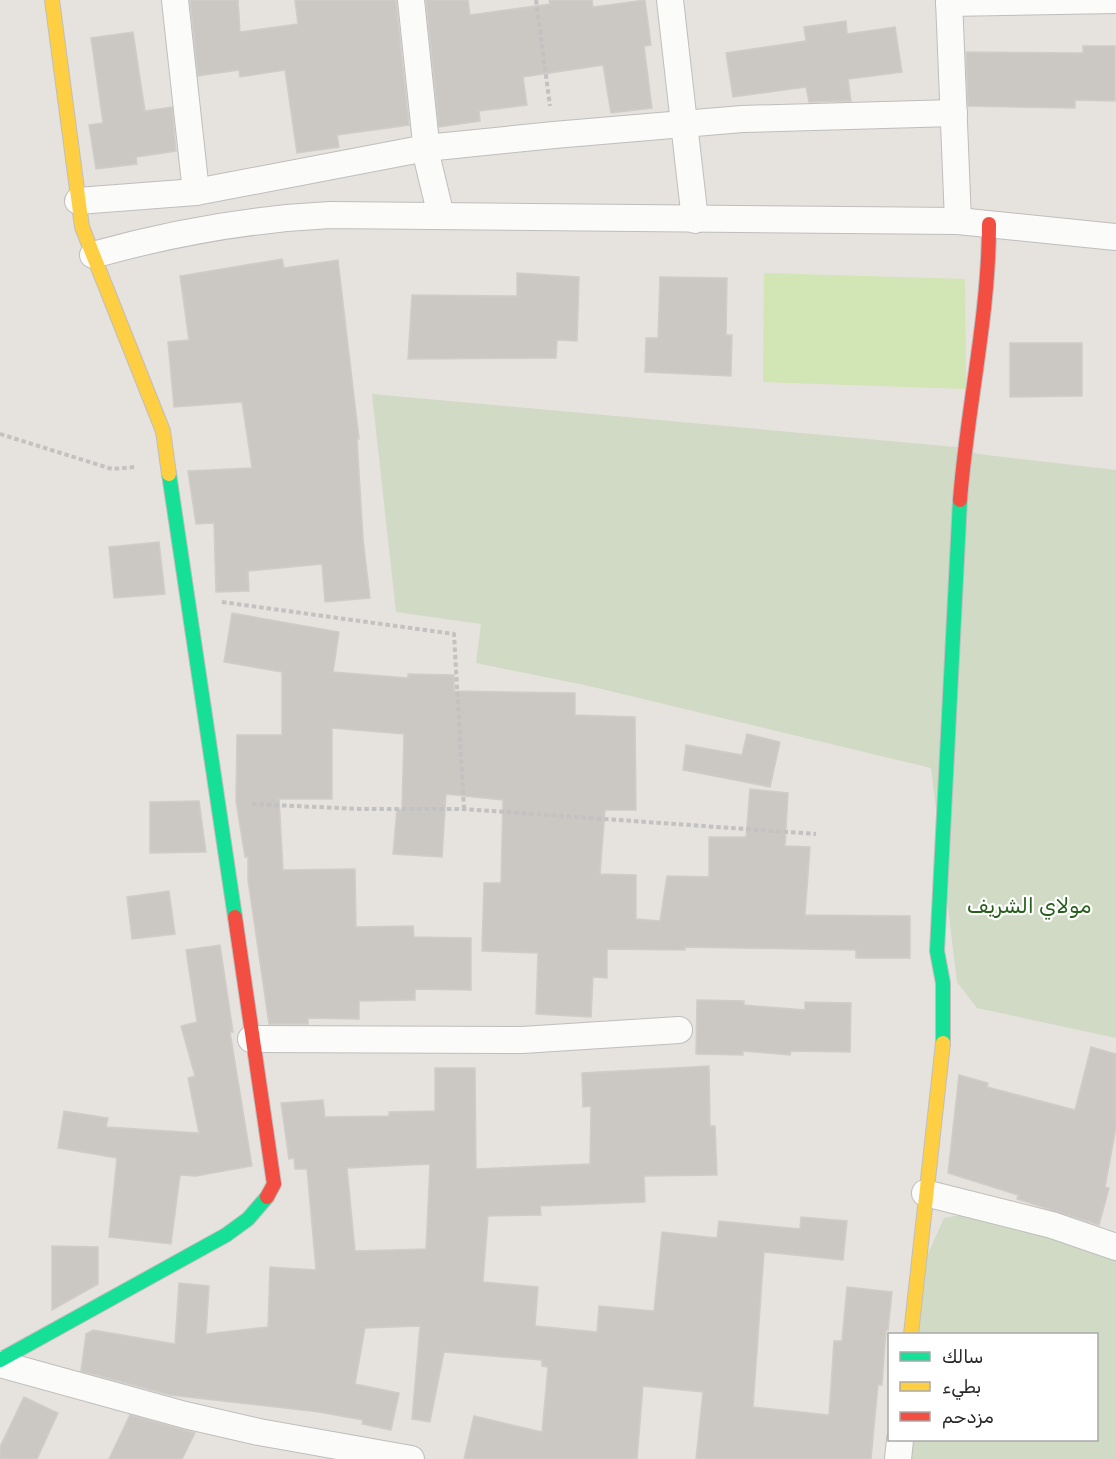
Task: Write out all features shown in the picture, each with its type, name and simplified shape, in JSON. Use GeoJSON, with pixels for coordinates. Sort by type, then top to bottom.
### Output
{"type":"FeatureCollection","features":[{"type":"Feature","properties":{"kind":"street"},"geometry":{"type":"LineString","coordinates":[[0,1362],[226,1235],[251,1218],[265,1203],[274,1184],[163,431],[82,227],[52,0]]}},
{"type":"Feature","properties":{"kind":"street"},"geometry":{"type":"LineString","coordinates":[[175,0],[196,192]]}},
{"type":"Feature","properties":{"kind":"street"},"geometry":{"type":"LineString","coordinates":[[411,0],[426,148],[441,216]]}},
{"type":"Feature","properties":{"kind":"street"},"geometry":{"type":"LineString","coordinates":[[670,0],[695,220]]}},
{"type":"Feature","properties":{"kind":"street"},"geometry":{"type":"LineString","coordinates":[[958,221],[949,1],[1116,0]]}},
{"type":"Feature","properties":{"kind":"street"},"geometry":{"type":"LineString","coordinates":[[78,201],[196,192],[426,148],[554,135],[742,118],[954,113]]}},
{"type":"Feature","properties":{"kind":"street"},"geometry":{"type":"LineString","coordinates":[[93,255],[149,239],[265,218],[330,215],[958,221],[1116,237]]}},
{"type":"Feature","properties":{"kind":"street"},"geometry":{"type":"LineString","coordinates":[[911,1333],[925,1193],[943,1050],[943,983],[936,951],[954,579],[965,436],[981,336],[988,273],[989,224]]}},
{"type":"Feature","properties":{"kind":"street"},"geometry":{"type":"LineString","coordinates":[[251,1039],[522,1040],[679,1030]]}},
{"type":"Feature","properties":{"kind":"street"},"geometry":{"type":"LineString","coordinates":[[925,1193],[1052,1225],[1116,1247]]}},
{"type":"Feature","properties":{"kind":"street"},"geometry":{"type":"LineString","coordinates":[[0,1362],[185,1415],[259,1432],[411,1459]]}},
{"type":"Feature","properties":{"kind":"street"},"geometry":{"type":"LineString","coordinates":[[898,1459],[900,1441]]}},
{"type":"Feature","properties":{"kind":"path"},"geometry":{"type":"LineString","coordinates":[[536,0],[554,135]]}},
{"type":"Feature","properties":{"kind":"path"},"geometry":{"type":"LineString","coordinates":[[0,434],[112,469],[169,465]]}},
{"type":"Feature","properties":{"kind":"path"},"geometry":{"type":"LineString","coordinates":[[189,597],[454,634],[464,809]]}},
{"type":"Feature","properties":{"kind":"path"},"geometry":{"type":"LineString","coordinates":[[219,802],[360,809],[464,809],[816,834]]}},
{"type":"Feature","properties":{"kind":"green space"},"geometry":{"type":"Polygon","coordinates":[[[764,273],[965,279],[966,389],[763,382],[764,273]]]}},
{"type":"Feature","properties":{"kind":"green space","name":"مولاي الشريف"},"geometry":{"type":"Polygon","coordinates":[[[372,394],[956,447],[978,454],[1116,470],[1116,1038],[977,1008],[957,982],[931,768],[589,686],[476,663],[481,624],[396,612],[372,394]]]}},
{"type":"Feature","properties":{"kind":"green space"},"geometry":{"type":"Polygon","coordinates":[[[973,1213],[1116,1257],[1116,1459],[906,1459],[907,1441],[1098,1441],[1098,1333],[916,1333],[923,1265],[944,1218],[973,1213]]]}},
{"type":"Feature","properties":{"kind":"building"},"geometry":{"type":"Polygon","coordinates":[[[190,0],[238,0],[240,32],[298,24],[295,0],[396,0],[409,125],[337,135],[339,147],[297,153],[285,70],[240,77],[239,70],[198,76],[190,0]]]}},
{"type":"Feature","properties":{"kind":"building"},"geometry":{"type":"Polygon","coordinates":[[[426,0],[468,0],[470,15],[550,4],[549,0],[592,0],[593,7],[645,0],[651,45],[644,46],[652,108],[611,113],[603,65],[523,77],[527,105],[479,111],[480,121],[439,127],[426,0]]]}},
{"type":"Feature","properties":{"kind":"building"},"geometry":{"type":"Polygon","coordinates":[[[846,21],[847,34],[895,27],[902,72],[848,79],[851,101],[809,102],[806,87],[733,97],[726,53],[806,41],[804,27],[846,21]]]}},
{"type":"Feature","properties":{"kind":"building"},"geometry":{"type":"Polygon","coordinates":[[[133,32],[145,111],[172,107],[176,151],[136,157],[137,164],[96,169],[89,125],[103,123],[91,38],[133,32]]]}},
{"type":"Feature","properties":{"kind":"building"},"geometry":{"type":"Polygon","coordinates":[[[1083,46],[1115,46],[1115,101],[1075,100],[1075,108],[968,106],[966,52],[1083,53],[1083,46]]]}},
{"type":"Feature","properties":{"kind":"building"},"geometry":{"type":"Polygon","coordinates":[[[282,259],[284,268],[338,260],[359,439],[357,439],[363,539],[370,598],[325,602],[322,564],[248,571],[249,591],[216,592],[214,523],[196,524],[188,471],[252,468],[242,402],[174,407],[168,342],[189,340],[180,276],[282,259]]]}},
{"type":"Feature","properties":{"kind":"building"},"geometry":{"type":"Polygon","coordinates":[[[517,273],[579,277],[577,341],[557,340],[556,358],[408,359],[412,295],[517,296],[517,273]]]}},
{"type":"Feature","properties":{"kind":"building"},"geometry":{"type":"Polygon","coordinates":[[[660,277],[727,278],[726,335],[732,335],[731,376],[645,372],[646,338],[658,338],[660,277]]]}},
{"type":"Feature","properties":{"kind":"building"},"geometry":{"type":"Polygon","coordinates":[[[1010,343],[1082,343],[1082,396],[1010,397],[1010,343]]]}},
{"type":"Feature","properties":{"kind":"building"},"geometry":{"type":"Polygon","coordinates":[[[159,542],[165,594],[114,598],[109,547],[159,542]]]}},
{"type":"Feature","properties":{"kind":"building"},"geometry":{"type":"Polygon","coordinates":[[[232,613],[339,632],[333,672],[408,678],[408,674],[454,675],[454,691],[575,693],[575,715],[635,717],[636,810],[605,810],[600,874],[636,875],[636,919],[660,921],[667,876],[709,877],[709,837],[746,837],[750,789],[788,793],[785,846],[810,847],[805,915],[910,916],[910,958],[856,958],[856,950],[685,947],[685,950],[607,949],[607,978],[593,977],[591,1017],[536,1014],[538,953],[482,951],[484,883],[501,883],[503,800],[446,794],[442,857],[393,854],[397,809],[402,810],[404,734],[332,728],[332,799],[279,799],[283,870],[355,869],[356,927],[413,926],[414,937],[471,938],[471,990],[415,989],[415,1000],[359,1001],[359,1019],[308,1018],[308,1024],[269,1024],[248,880],[248,857],[245,857],[236,801],[237,735],[282,735],[282,672],[224,662],[232,613]]]}},
{"type":"Feature","properties":{"kind":"building"},"geometry":{"type":"Polygon","coordinates":[[[747,734],[780,742],[770,787],[683,770],[686,745],[742,755],[747,734]]]}},
{"type":"Feature","properties":{"kind":"building"},"geometry":{"type":"Polygon","coordinates":[[[199,801],[206,852],[150,853],[150,802],[199,801]]]}},
{"type":"Feature","properties":{"kind":"building"},"geometry":{"type":"Polygon","coordinates":[[[169,891],[175,934],[132,939],[127,897],[169,891]]]}},
{"type":"Feature","properties":{"kind":"building"},"geometry":{"type":"Polygon","coordinates":[[[220,945],[233,1032],[230,1032],[252,1166],[196,1176],[180,1175],[171,1244],[109,1237],[117,1158],[58,1148],[64,1111],[108,1118],[106,1127],[199,1133],[188,1078],[195,1076],[181,1026],[197,1022],[186,950],[220,945]]]}},
{"type":"Feature","properties":{"kind":"building"},"geometry":{"type":"Polygon","coordinates":[[[697,1000],[744,1001],[744,1005],[805,1010],[805,1002],[851,1003],[850,1052],[791,1051],[790,1055],[743,1051],[743,1055],[696,1054],[697,1000]]]}},
{"type":"Feature","properties":{"kind":"building"},"geometry":{"type":"Polygon","coordinates":[[[1091,1047],[1116,1054],[1116,1127],[1105,1187],[1109,1188],[1099,1225],[1017,1199],[1018,1195],[948,1173],[959,1075],[988,1083],[987,1087],[1075,1110],[1091,1047]]]}},
{"type":"Feature","properties":{"kind":"building"},"geometry":{"type":"Polygon","coordinates":[[[709,1066],[710,1126],[715,1126],[717,1175],[644,1176],[645,1202],[540,1206],[541,1215],[488,1216],[483,1282],[538,1287],[535,1326],[597,1332],[599,1306],[654,1311],[662,1232],[717,1238],[719,1221],[800,1229],[801,1217],[847,1221],[843,1260],[764,1252],[753,1407],[829,1415],[834,1341],[842,1341],[847,1287],[892,1292],[888,1330],[886,1330],[882,1385],[878,1385],[871,1459],[696,1459],[703,1392],[643,1386],[637,1459],[464,1459],[474,1416],[542,1432],[548,1367],[542,1366],[542,1360],[444,1352],[430,1422],[412,1419],[420,1326],[365,1328],[355,1384],[399,1393],[391,1430],[362,1424],[363,1420],[319,1412],[170,1395],[81,1371],[86,1334],[93,1330],[175,1344],[179,1283],[209,1286],[206,1334],[268,1327],[270,1267],[316,1270],[307,1169],[295,1169],[294,1158],[289,1159],[281,1103],[323,1100],[325,1117],[389,1116],[389,1112],[435,1111],[435,1068],[475,1068],[476,1169],[590,1164],[591,1106],[583,1107],[582,1073],[709,1066]],[[430,1164],[347,1168],[355,1251],[426,1249],[430,1164]]]}},
{"type":"Feature","properties":{"kind":"building"},"geometry":{"type":"Polygon","coordinates":[[[52,1246],[98,1247],[98,1284],[52,1310],[52,1246]]]}},
{"type":"Feature","properties":{"kind":"building"},"geometry":{"type":"Polygon","coordinates":[[[24,1397],[58,1413],[37,1459],[0,1459],[0,1447],[24,1397]]]}},
{"type":"Feature","properties":{"kind":"building"},"geometry":{"type":"Polygon","coordinates":[[[130,1415],[195,1433],[182,1459],[109,1459],[130,1415]]]}},
{"type":"Feature","properties":{"kind":"traffic: fast"},"geometry":{"type":"LineString","coordinates":[[169,474],[235,917]]}},
{"type":"Feature","properties":{"kind":"traffic: fast"},"geometry":{"type":"LineString","coordinates":[[943,1043],[943,983],[937,951],[960,500]]}},
{"type":"Feature","properties":{"kind":"traffic: fast"},"geometry":{"type":"LineString","coordinates":[[0,1360],[226,1235],[248,1219],[267,1197]]}},
{"type":"Feature","properties":{"kind":"traffic: slow"},"geometry":{"type":"LineString","coordinates":[[52,0],[82,227],[163,431],[169,474]]}},
{"type":"Feature","properties":{"kind":"traffic: slow"},"geometry":{"type":"LineString","coordinates":[[911,1333],[943,1043]]}},
{"type":"Feature","properties":{"kind":"traffic: jam"},"geometry":{"type":"LineString","coordinates":[[960,500],[967,431],[982,328],[989,224]]}},
{"type":"Feature","properties":{"kind":"traffic: jam"},"geometry":{"type":"LineString","coordinates":[[235,917],[274,1184],[267,1197]]}}]}
